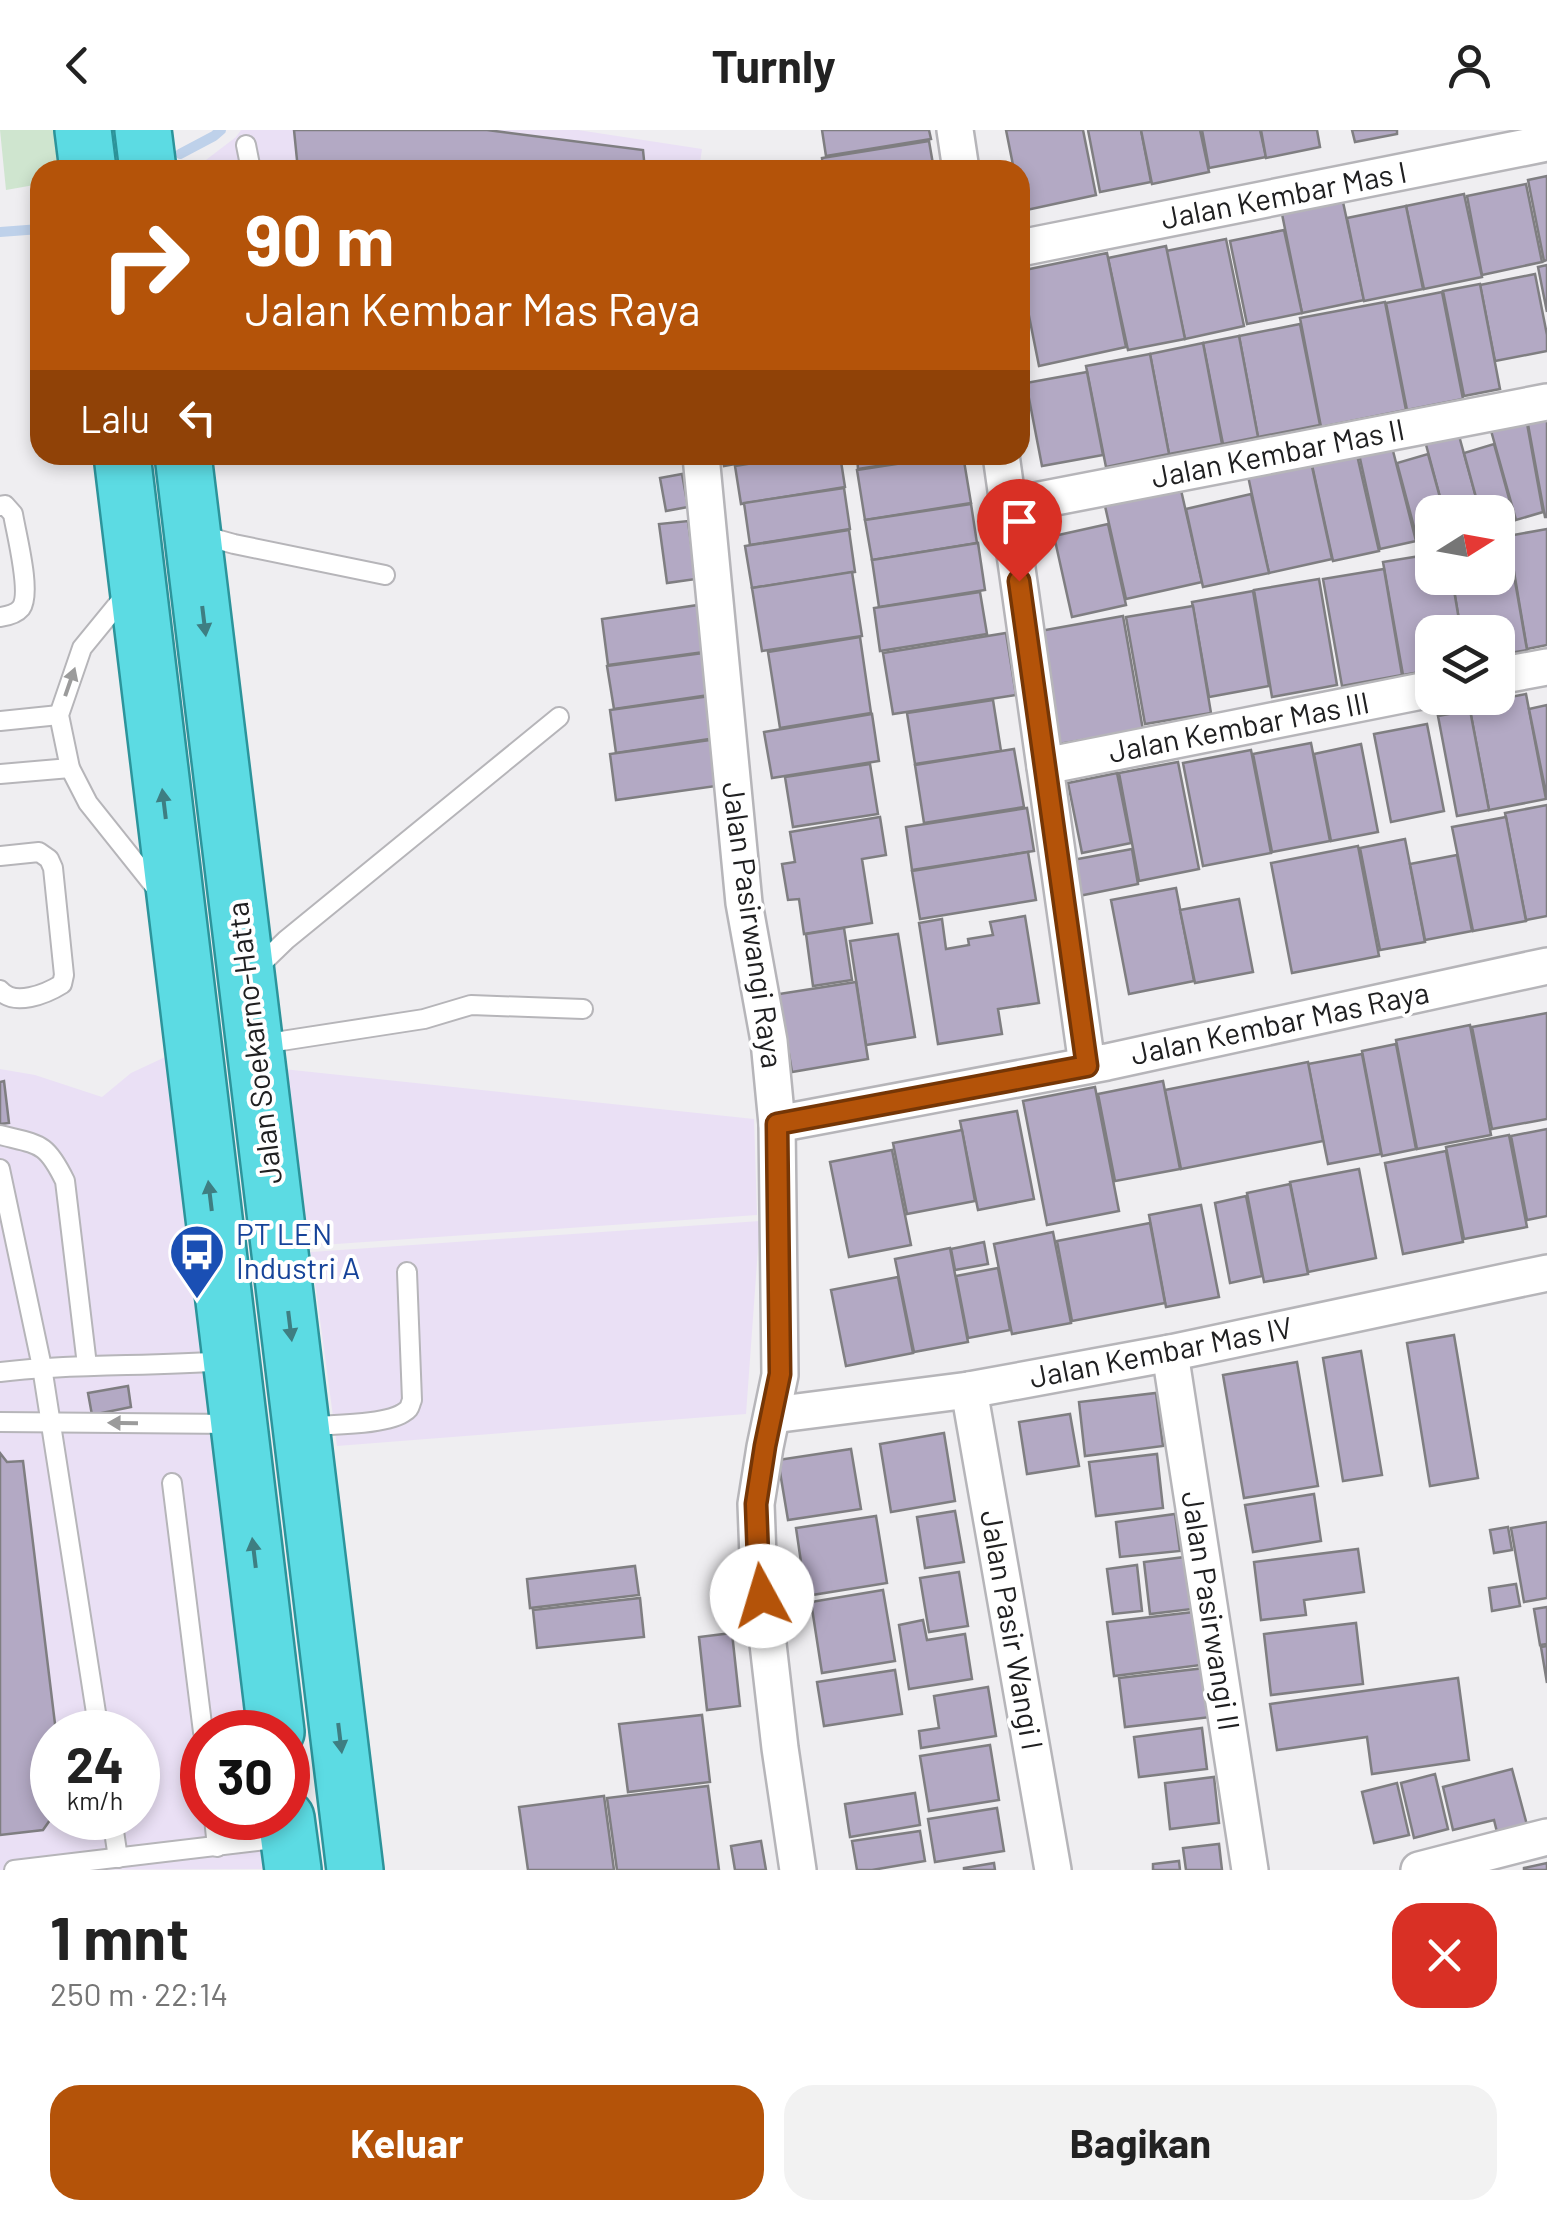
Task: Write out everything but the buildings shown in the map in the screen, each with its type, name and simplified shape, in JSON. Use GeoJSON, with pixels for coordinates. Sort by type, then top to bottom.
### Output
{"type":"FeatureCollection","features":[{"type":"Feature","properties":{"kind":"highway"},"geometry":{"type":"LineString","coordinates":[[83,130],[87,160]]}},
{"type":"Feature","properties":{"kind":"highway"},"geometry":{"type":"LineString","coordinates":[[143,130],[147,160]]}},
{"type":"Feature","properties":{"kind":"highway","name":"Jalan Soekarno-Hatta"},"geometry":{"type":"LineString","coordinates":[[123,465],[273,1710]]}},
{"type":"Feature","properties":{"kind":"highway","name":"Jalan Soekarno-Hatta"},"geometry":{"type":"LineString","coordinates":[[184,465],[355,1870]]}},
{"type":"Feature","properties":{"kind":"highway"},"geometry":{"type":"LineString","coordinates":[[265,1650],[328,1641]]}},
{"type":"Feature","properties":{"kind":"street"},"geometry":{"type":"LineString","coordinates":[[955,130],[960,160]]}},
{"type":"Feature","properties":{"kind":"street","name":"Jalan Kembar Mas I"},"geometry":{"type":"LineString","coordinates":[[1030,246],[1547,143]]}},
{"type":"Feature","properties":{"kind":"street","name":"Jalan Kembar Mas II"},"geometry":{"type":"LineString","coordinates":[[1008,506],[1547,402]]}},
{"type":"Feature","properties":{"kind":"street","name":"Jalan Pasirwangi Raya"},"geometry":{"type":"LineString","coordinates":[[702,465],[744,903],[768,1041],[777,1124],[780,1374],[756,1504],[758,1557],[798,1870]]}},
{"type":"Feature","properties":{"kind":"street"},"geometry":{"type":"LineString","coordinates":[[1002,465],[1087,1066]]}},
{"type":"Feature","properties":{"kind":"street"},"geometry":{"type":"LineString","coordinates":[[1515,673],[1547,667]]}},
{"type":"Feature","properties":{"kind":"street","name":"Jalan Kembar Mas III"},"geometry":{"type":"LineString","coordinates":[[1045,766],[1415,692]]}},
{"type":"Feature","properties":{"kind":"street","name":"Jalan Kembar Mas Raya"},"geometry":{"type":"LineString","coordinates":[[777,1124],[1087,1066],[1547,966]]}},
{"type":"Feature","properties":{"kind":"street","name":"Jalan Kembar Mas IV"},"geometry":{"type":"LineString","coordinates":[[773,1415],[970,1390],[1170,1353],[1547,1273]]}},
{"type":"Feature","properties":{"kind":"street","name":"Jalan Pasirwangi II"},"geometry":{"type":"LineString","coordinates":[[1170,1353],[1250,1870]]}},
{"type":"Feature","properties":{"kind":"street","name":"Jalan Pasir Wangi I"},"geometry":{"type":"LineString","coordinates":[[970,1390],[1053,1870]]}},
{"type":"Feature","properties":{"kind":"street"},"geometry":{"type":"LineString","coordinates":[[1419,1870],[1547,1837]]}},
{"type":"Feature","properties":{"kind":"lane"},"geometry":{"type":"LineString","coordinates":[[246,145],[249,160]]}},
{"type":"Feature","properties":{"kind":"lane"},"geometry":{"type":"LineString","coordinates":[[0,506],[6,506],[13,514],[26,596],[21,608],[0,618]]}},
{"type":"Feature","properties":{"kind":"lane"},"geometry":{"type":"LineString","coordinates":[[193,533],[384,575]]}},
{"type":"Feature","properties":{"kind":"lane"},"geometry":{"type":"LineString","coordinates":[[137,581],[82,648],[59,715],[70,768],[88,803],[177,916]]}},
{"type":"Feature","properties":{"kind":"lane"},"geometry":{"type":"LineString","coordinates":[[0,722],[59,715]]}},
{"type":"Feature","properties":{"kind":"lane"},"geometry":{"type":"LineString","coordinates":[[247,977],[286,940],[559,718]]}},
{"type":"Feature","properties":{"kind":"lane"},"geometry":{"type":"LineString","coordinates":[[0,774],[70,768]]}},
{"type":"Feature","properties":{"kind":"lane"},"geometry":{"type":"LineString","coordinates":[[0,856],[39,852],[53,868],[64,976],[62,984],[43,993],[12,999],[0,990]]}},
{"type":"Feature","properties":{"kind":"lane"},"geometry":{"type":"LineString","coordinates":[[255,1045],[424,1019],[472,1005],[583,1009]]}},
{"type":"Feature","properties":{"kind":"lane"},"geometry":{"type":"LineString","coordinates":[[0,1135],[40,1145],[53,1156],[65,1181],[87,1365]]}},
{"type":"Feature","properties":{"kind":"lane"},"geometry":{"type":"LineString","coordinates":[[0,1169],[52,1422],[96,1710]]}},
{"type":"Feature","properties":{"kind":"lane"},"geometry":{"type":"LineString","coordinates":[[302,1426],[363,1422],[400,1415],[409,1409],[412,1400],[407,1272]]}},
{"type":"Feature","properties":{"kind":"lane"},"geometry":{"type":"LineString","coordinates":[[0,1372],[42,1366],[230,1361]]}},
{"type":"Feature","properties":{"kind":"lane"},"geometry":{"type":"LineString","coordinates":[[0,1422],[238,1424]]}},
{"type":"Feature","properties":{"kind":"lane"},"geometry":{"type":"LineString","coordinates":[[172,1483],[200,1710]]}},
{"type":"Feature","properties":{"kind":"lane"},"geometry":{"type":"LineString","coordinates":[[115,1840],[118,1858]]}},
{"type":"Feature","properties":{"kind":"lane"},"geometry":{"type":"LineString","coordinates":[[216,1840],[217,1847]]}},
{"type":"Feature","properties":{"kind":"lane"},"geometry":{"type":"LineString","coordinates":[[14,1870],[289,1842]]}},
{"type":"Feature","properties":{"kind":"shaded area"},"geometry":{"type":"Polygon","coordinates":[[[241,130],[578,130],[702,149],[700,160],[206,160],[241,130]]]}},
{"type":"Feature","properties":{"kind":"shaded area"},"geometry":{"type":"Polygon","coordinates":[[[176,1052],[254,1710],[180,1710],[180,1840],[270,1840],[273,1869],[0,1870],[0,1069],[35,1075],[102,1097],[131,1073],[176,1052]]]}},
{"type":"Feature","properties":{"kind":"shaded area"},"geometry":{"type":"Polygon","coordinates":[[[283,1069],[754,1119],[757,1215],[307,1246],[283,1069]]]}},
{"type":"Feature","properties":{"kind":"shaded area"},"geometry":{"type":"Polygon","coordinates":[[[760,1221],[746,1414],[337,1446],[311,1252],[760,1221]]]}},
{"type":"Feature","properties":{"kind":"green space"},"geometry":{"type":"Polygon","coordinates":[[[0,130],[56,130],[60,160],[30,160],[30,186],[6,190],[0,130]]]}},
{"type":"Feature","properties":{"kind":"waterway"},"geometry":{"type":"LineString","coordinates":[[180,154],[221,130]]}},
{"type":"Feature","properties":{"kind":"waterway"},"geometry":{"type":"LineString","coordinates":[[0,232],[30,230]]}},
{"type":"Feature","properties":{"kind":"place","name":"PT LEN Industri A"},"geometry":{"type":"Point","coordinates":[197,1301]}},
{"type":"Feature","properties":{"kind":"route"},"geometry":{"type":"LineString","coordinates":[[762,1596],[756,1504],[780,1374],[777,1124],[1087,1066],[1019,581]]}}]}
